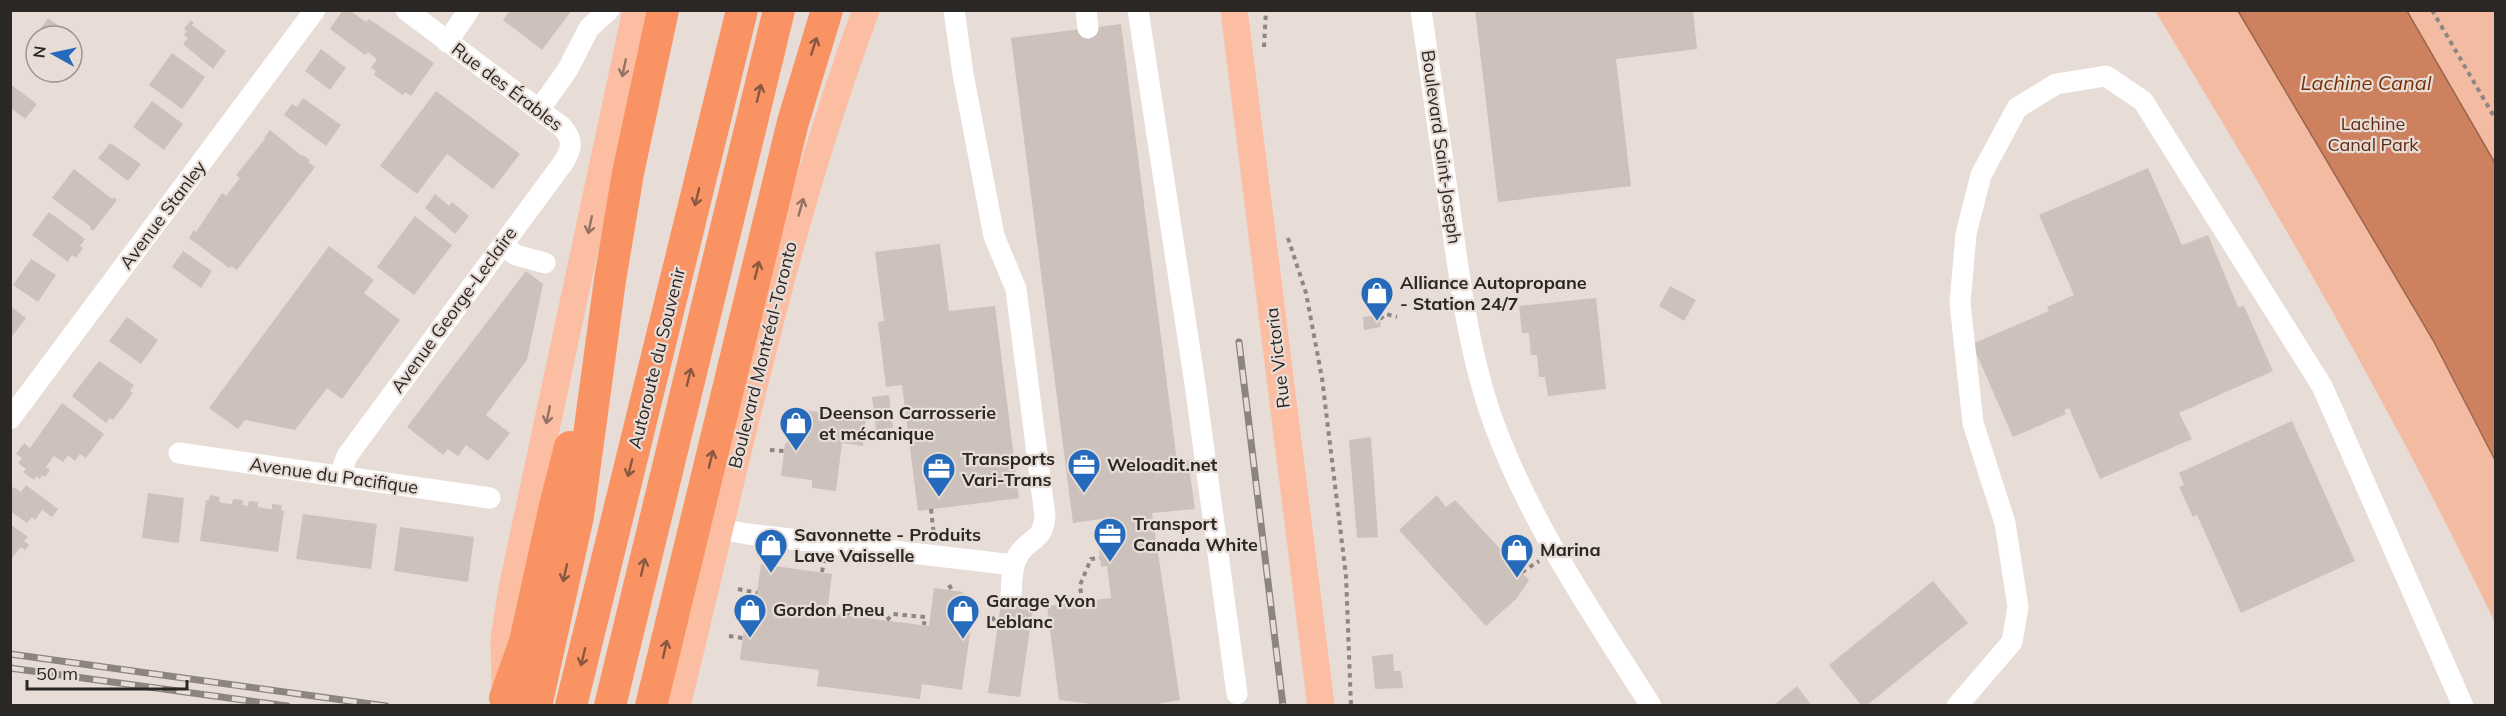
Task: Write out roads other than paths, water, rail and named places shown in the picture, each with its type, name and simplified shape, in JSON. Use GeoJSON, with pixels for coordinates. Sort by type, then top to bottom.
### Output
{"type":"FeatureCollection","features":[{"type":"Feature","properties":{"kind":"highway"},"geometry":{"type":"LineString","coordinates":[[536,705],[578,516],[602,325],[628,173],[663,10]]}},
{"type":"Feature","properties":{"kind":"highway","name":"Autoroute du Souvenir"},"geometry":{"type":"LineString","coordinates":[[571,705],[742,10]]}},
{"type":"Feature","properties":{"kind":"highway","name":"Autoroute du Souvenir"},"geometry":{"type":"LineString","coordinates":[[610,705],[779,10]]}},
{"type":"Feature","properties":{"kind":"highway"},"geometry":{"type":"LineString","coordinates":[[651,705],[792,122],[827,10]]}},
{"type":"Feature","properties":{"kind":"highway"},"geometry":{"type":"LineString","coordinates":[[505,702],[525,642],[554,510],[602,325]]}},
{"type":"Feature","properties":{"kind":"main road"},"geometry":{"type":"LineString","coordinates":[[505,702],[504,639],[512,588],[636,10]]}},
{"type":"Feature","properties":{"kind":"main road","name":"Boulevard Montréal-Toronto"},"geometry":{"type":"LineString","coordinates":[[677,705],[791,240],[818,150],[866,10]]}},
{"type":"Feature","properties":{"kind":"main road","name":"Rue Victoria"},"geometry":{"type":"LineString","coordinates":[[1234,10],[1320,705]]}},
{"type":"Feature","properties":{"kind":"street","name":"Avenue Stanley"},"geometry":{"type":"LineString","coordinates":[[10,419],[315,10]]}},
{"type":"Feature","properties":{"kind":"street","name":"Rue des Érables"},"geometry":{"type":"LineString","coordinates":[[406,10],[566,131],[571,145],[588,154],[602,167]]}},
{"type":"Feature","properties":{"kind":"street"},"geometry":{"type":"LineString","coordinates":[[447,42],[469,10]]}},
{"type":"Feature","properties":{"kind":"street"},"geometry":{"type":"LineString","coordinates":[[539,110],[568,69],[590,28],[609,10]]}},
{"type":"Feature","properties":{"kind":"street"},"geometry":{"type":"LineString","coordinates":[[954,10],[963,74],[994,237],[1016,289],[1045,516],[1040,535],[1020,552],[1014,565],[1011,597]]}},
{"type":"Feature","properties":{"kind":"street"},"geometry":{"type":"LineString","coordinates":[[1138,10],[1193,372],[1237,694]]}},
{"type":"Feature","properties":{"kind":"street","name":"Boulevard Saint-Joseph"},"geometry":{"type":"LineString","coordinates":[[1421,10],[1457,258],[1483,392],[1506,454],[1538,521],[1651,705]]}},
{"type":"Feature","properties":{"kind":"street"},"geometry":{"type":"LineString","coordinates":[[1957,705],[2012,642],[2018,607],[2005,524],[1973,423],[1960,303],[1966,234],[1981,175],[2018,108],[2056,84],[2106,76],[2143,101],[2322,386],[2463,705]]}},
{"type":"Feature","properties":{"kind":"street","name":"Avenue George-Leclaire"},"geometry":{"type":"LineString","coordinates":[[340,476],[347,456],[563,162],[571,145]]}},
{"type":"Feature","properties":{"kind":"street"},"geometry":{"type":"LineString","coordinates":[[502,245],[516,255],[545,263]]}},
{"type":"Feature","properties":{"kind":"street","name":"Avenue du Pacifique"},"geometry":{"type":"LineString","coordinates":[[179,453],[490,498]]}},
{"type":"Feature","properties":{"kind":"street"},"geometry":{"type":"LineString","coordinates":[[720,529],[1014,565]]}},
{"type":"Feature","properties":{"kind":"water","name":"Lachine Canal"},"geometry":{"type":"Polygon","coordinates":[[[2238,11],[2407,11],[2495,163],[2495,460],[2433,340],[2238,11]]]}},
{"type":"Feature","properties":{"kind":"railway"},"geometry":{"type":"LineString","coordinates":[[1239,342],[1283,706]]}},
{"type":"Feature","properties":{"kind":"railway"},"geometry":{"type":"LineString","coordinates":[[10,654],[386,706]]}},
{"type":"Feature","properties":{"kind":"railway"},"geometry":{"type":"LineString","coordinates":[[10,668],[287,706]]}},
{"type":"Feature","properties":{"kind":"place","name":"Alliance Autopropane - Station 24/7"},"geometry":{"type":"Point","coordinates":[1377,322]}},
{"type":"Feature","properties":{"kind":"place","name":"Deenson Carrosserie et mécanique"},"geometry":{"type":"Point","coordinates":[796,452]}},
{"type":"Feature","properties":{"kind":"place","name":"Weloadit.net"},"geometry":{"type":"Point","coordinates":[1084,494]}},
{"type":"Feature","properties":{"kind":"place","name":"Transports Vari-Trans"},"geometry":{"type":"Point","coordinates":[939,498]}},
{"type":"Feature","properties":{"kind":"place","name":"Transport Canada White"},"geometry":{"type":"Point","coordinates":[1110,563]}},
{"type":"Feature","properties":{"kind":"place","name":"Savonnette - Produits Lave Vaisselle"},"geometry":{"type":"Point","coordinates":[771,574]}},
{"type":"Feature","properties":{"kind":"place","name":"Marina"},"geometry":{"type":"Point","coordinates":[1517,579]}},
{"type":"Feature","properties":{"kind":"place","name":"Gordon Pneu"},"geometry":{"type":"Point","coordinates":[750,639]}},
{"type":"Feature","properties":{"kind":"place","name":"Garage Yvon Leblanc"},"geometry":{"type":"Point","coordinates":[963,640]}},
{"type":"Feature","properties":{"kind":"park label","name":"Lachine Canal Park"},"geometry":{"type":"Point","coordinates":[2373,134]}}]}
